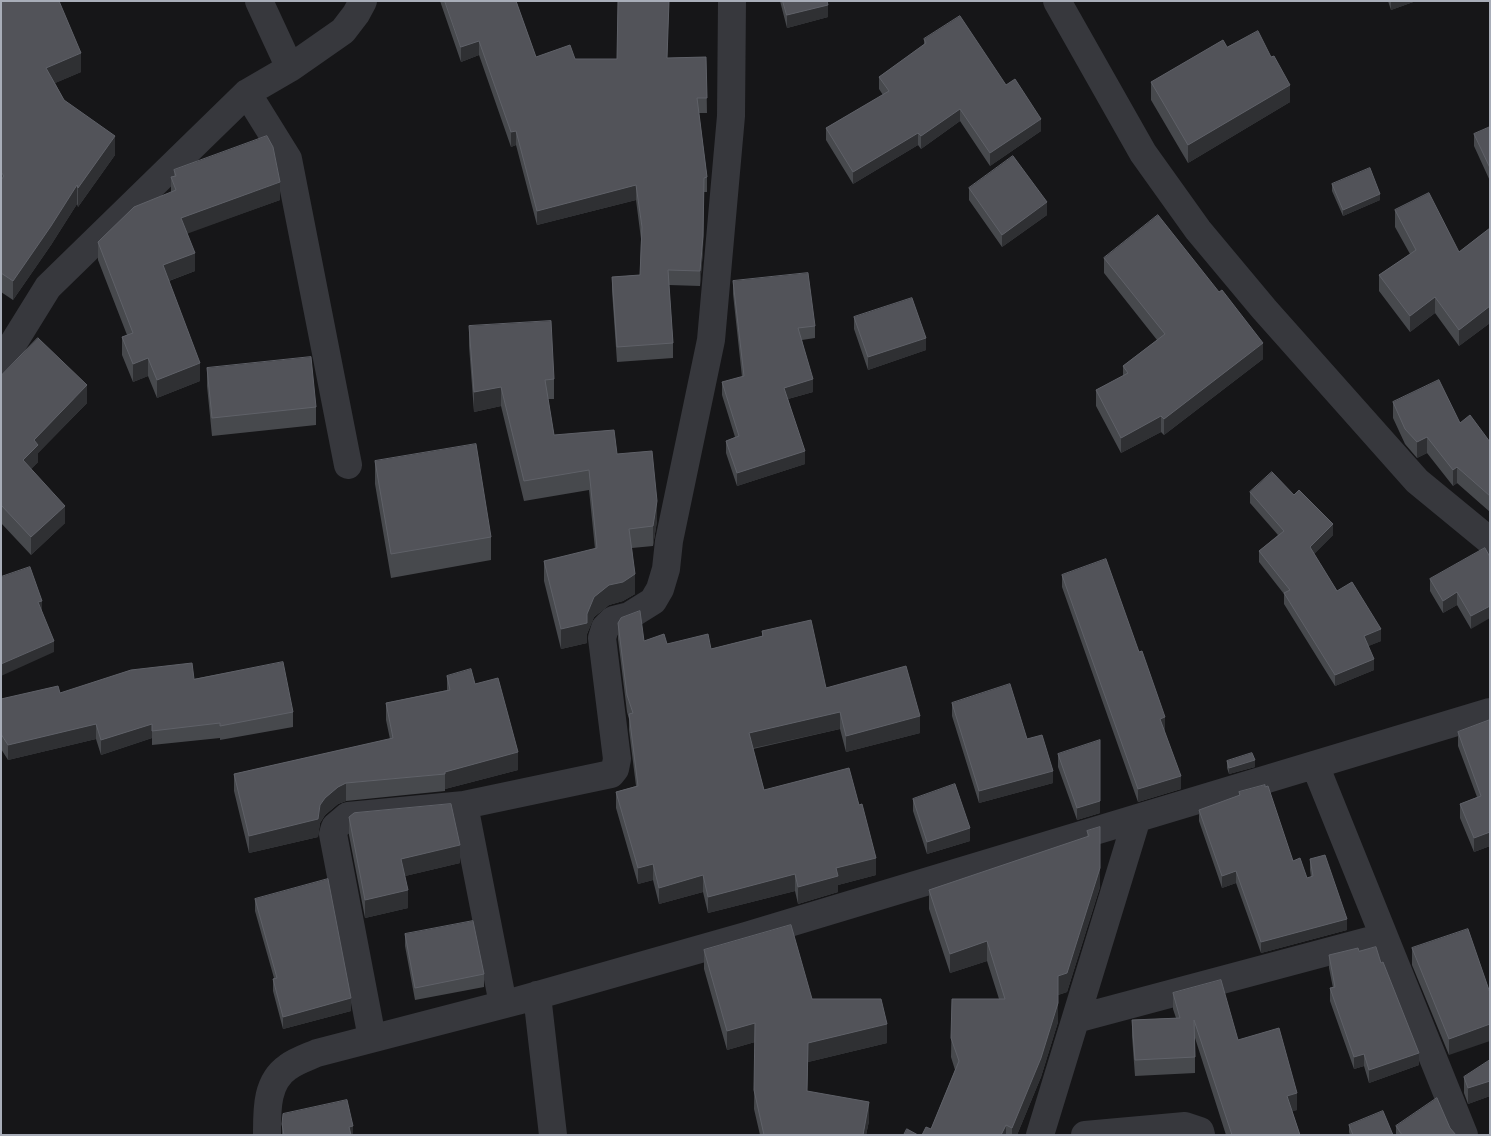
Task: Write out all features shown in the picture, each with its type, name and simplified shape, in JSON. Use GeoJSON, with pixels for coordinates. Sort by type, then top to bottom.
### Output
{"type":"FeatureCollection","features":[{"type":"Feature","properties":{"kind":"street"},"geometry":{"type":"LineString","coordinates":[[259,1],[290,68]]}},
{"type":"Feature","properties":{"kind":"street"},"geometry":{"type":"LineString","coordinates":[[1,363],[48,287],[248,93],[290,68],[344,31],[363,1]]}},
{"type":"Feature","properties":{"kind":"street"},"geometry":{"type":"LineString","coordinates":[[372,1038],[333,834],[335,827],[348,816],[464,806],[611,774],[615,770],[617,759],[602,638],[605,628],[613,620],[629,616],[653,602],[660,589],[666,568],[669,541],[711,340],[731,116],[732,1]]}},
{"type":"Feature","properties":{"kind":"street"},"geometry":{"type":"LineString","coordinates":[[1059,2],[1143,152],[1198,230],[1264,309],[1417,481],[1490,542]]}},
{"type":"Feature","properties":{"kind":"street"},"geometry":{"type":"LineString","coordinates":[[248,93],[288,159],[348,465]]}},
{"type":"Feature","properties":{"kind":"street"},"geometry":{"type":"LineString","coordinates":[[266,1135],[267,1112],[272,1084],[288,1067],[317,1053],[537,995],[746,936],[1490,712]]}},
{"type":"Feature","properties":{"kind":"street"},"geometry":{"type":"LineString","coordinates":[[1315,765],[1464,1135]]}},
{"type":"Feature","properties":{"kind":"street"},"geometry":{"type":"LineString","coordinates":[[464,806],[503,1004]]}},
{"type":"Feature","properties":{"kind":"street"},"geometry":{"type":"LineString","coordinates":[[1040,1135],[1137,818]]}},
{"type":"Feature","properties":{"kind":"street"},"geometry":{"type":"LineString","coordinates":[[1076,1019],[1383,937]]}},
{"type":"Feature","properties":{"kind":"street"},"geometry":{"type":"LineString","coordinates":[[537,995],[553,1135]]}},
{"type":"Feature","properties":{"kind":"street"},"geometry":{"type":"LineString","coordinates":[[1085,1135],[1185,1126],[1200,1131],[1201,1135]]}},
{"type":"Feature","properties":{"kind":"building"},"geometry":{"type":"Polygon","coordinates":[[[59,1],[81,53],[46,68],[64,100],[115,136],[78,188],[77,185],[13,281],[1,273],[1,180],[4,176],[1,172],[1,2],[59,1]]]}},
{"type":"Feature","properties":{"kind":"building"},"geometry":{"type":"Polygon","coordinates":[[[445,1],[516,1],[536,57],[570,45],[575,59],[617,59],[618,1],[669,1],[667,58],[706,57],[707,98],[697,98],[707,177],[704,178],[700,271],[668,270],[673,343],[617,347],[612,277],[640,275],[642,227],[636,185],[537,211],[516,131],[511,132],[479,41],[461,47],[445,1]]]}},
{"type":"Feature","properties":{"kind":"building"},"geometry":{"type":"Polygon","coordinates":[[[783,1],[827,1],[828,5],[787,15],[783,1]]]}},
{"type":"Feature","properties":{"kind":"building"},"geometry":{"type":"Polygon","coordinates":[[[960,16],[1006,85],[1015,79],[1041,119],[990,153],[960,109],[921,136],[918,133],[853,172],[826,128],[889,91],[879,77],[926,43],[924,39],[960,16]]]}},
{"type":"Feature","properties":{"kind":"building"},"geometry":{"type":"Polygon","coordinates":[[[1258,31],[1271,57],[1274,56],[1290,85],[1188,145],[1151,82],[1223,40],[1227,47],[1258,31]]]}},
{"type":"Feature","properties":{"kind":"building"},"geometry":{"type":"Polygon","coordinates":[[[1490,127],[1490,168],[1474,134],[1490,127]]]}},
{"type":"Feature","properties":{"kind":"building"},"geometry":{"type":"Polygon","coordinates":[[[267,136],[273,147],[280,182],[181,218],[195,253],[163,265],[200,363],[157,380],[148,358],[133,364],[122,337],[133,333],[98,242],[134,207],[176,190],[171,177],[176,176],[174,170],[267,136]]]}},
{"type":"Feature","properties":{"kind":"building"},"geometry":{"type":"Polygon","coordinates":[[[1013,156],[1047,202],[1002,235],[969,188],[1013,156]]]}},
{"type":"Feature","properties":{"kind":"building"},"geometry":{"type":"Polygon","coordinates":[[[1370,168],[1380,194],[1343,210],[1332,184],[1370,168]]]}},
{"type":"Feature","properties":{"kind":"building"},"geometry":{"type":"Polygon","coordinates":[[[1429,193],[1459,252],[1490,228],[1490,306],[1459,330],[1435,297],[1410,316],[1379,275],[1416,250],[1395,210],[1429,193]]]}},
{"type":"Feature","properties":{"kind":"building"},"geometry":{"type":"Polygon","coordinates":[[[1158,215],[1219,292],[1222,290],[1263,343],[1164,419],[1161,416],[1121,438],[1096,390],[1128,373],[1123,366],[1165,334],[1104,258],[1158,215]]]}},
{"type":"Feature","properties":{"kind":"building"},"geometry":{"type":"Polygon","coordinates":[[[808,273],[815,326],[798,328],[813,379],[784,388],[805,451],[737,473],[726,441],[739,436],[722,382],[744,376],[733,281],[808,273]]]}},
{"type":"Feature","properties":{"kind":"building"},"geometry":{"type":"Polygon","coordinates":[[[912,298],[926,338],[868,357],[854,317],[912,298]]]}},
{"type":"Feature","properties":{"kind":"building"},"geometry":{"type":"Polygon","coordinates":[[[551,321],[554,379],[545,380],[554,435],[614,430],[617,454],[652,451],[657,501],[653,526],[629,529],[635,574],[623,582],[609,585],[594,597],[587,614],[587,623],[561,629],[544,561],[597,548],[589,470],[524,481],[501,387],[474,392],[469,326],[551,321]]]}},
{"type":"Feature","properties":{"kind":"building"},"geometry":{"type":"Polygon","coordinates":[[[38,338],[87,385],[34,440],[38,445],[23,460],[65,506],[31,537],[1,505],[1,376],[38,338]]]}},
{"type":"Feature","properties":{"kind":"building"},"geometry":{"type":"Polygon","coordinates":[[[311,357],[316,407],[212,418],[207,368],[311,357]]]}},
{"type":"Feature","properties":{"kind":"building"},"geometry":{"type":"Polygon","coordinates":[[[1439,380],[1460,423],[1470,415],[1490,442],[1490,496],[1457,467],[1453,470],[1427,437],[1417,442],[1405,429],[1393,402],[1439,380]]]}},
{"type":"Feature","properties":{"kind":"building"},"geometry":{"type":"Polygon","coordinates":[[[476,444],[491,537],[391,554],[375,461],[476,444]]]}},
{"type":"Feature","properties":{"kind":"building"},"geometry":{"type":"Polygon","coordinates":[[[1272,472],[1294,495],[1299,490],[1333,524],[1310,547],[1337,591],[1352,582],[1381,629],[1364,636],[1374,659],[1335,675],[1284,593],[1290,590],[1259,551],[1284,531],[1250,492],[1272,472]]]}},
{"type":"Feature","properties":{"kind":"building"},"geometry":{"type":"Polygon","coordinates":[[[1485,548],[1490,557],[1490,606],[1471,616],[1457,592],[1443,601],[1430,579],[1485,548]]]}},
{"type":"Feature","properties":{"kind":"building"},"geometry":{"type":"Polygon","coordinates":[[[1106,559],[1139,652],[1142,651],[1165,717],[1160,719],[1181,776],[1138,789],[1062,575],[1106,559]]]}},
{"type":"Feature","properties":{"kind":"building"},"geometry":{"type":"Polygon","coordinates":[[[30,567],[42,601],[38,602],[54,641],[1,664],[1,577],[30,567]]]}},
{"type":"Feature","properties":{"kind":"building"},"geometry":{"type":"Polygon","coordinates":[[[640,611],[644,641],[664,634],[667,644],[708,634],[711,649],[763,636],[762,631],[811,620],[826,688],[906,666],[920,716],[846,736],[840,712],[749,733],[764,790],[849,768],[859,805],[862,804],[876,858],[836,868],[838,876],[798,887],[795,874],[708,897],[703,875],[659,888],[653,864],[638,868],[616,792],[638,786],[629,714],[633,713],[627,695],[618,623],[621,618],[640,611]]]}},
{"type":"Feature","properties":{"kind":"building"},"geometry":{"type":"Polygon","coordinates":[[[283,662],[293,712],[220,726],[220,723],[152,731],[152,724],[101,740],[96,724],[8,745],[1,734],[1,699],[58,686],[60,693],[131,670],[192,663],[194,679],[283,662]]]}},
{"type":"Feature","properties":{"kind":"building"},"geometry":{"type":"Polygon","coordinates":[[[471,669],[475,684],[498,678],[518,752],[445,772],[445,774],[346,783],[325,798],[320,805],[318,819],[249,836],[234,774],[393,738],[386,703],[450,690],[447,676],[471,669]]]}},
{"type":"Feature","properties":{"kind":"building"},"geometry":{"type":"Polygon","coordinates":[[[1010,684],[1027,739],[1042,735],[1053,771],[979,791],[952,703],[1010,684]]]}},
{"type":"Feature","properties":{"kind":"building"},"geometry":{"type":"Polygon","coordinates":[[[1490,720],[1490,832],[1474,838],[1460,804],[1481,796],[1458,732],[1490,720]]]}},
{"type":"Feature","properties":{"kind":"building"},"geometry":{"type":"Polygon","coordinates":[[[1100,740],[1100,801],[1077,808],[1058,754],[1100,740]]]}},
{"type":"Feature","properties":{"kind":"building"},"geometry":{"type":"Polygon","coordinates":[[[1252,753],[1255,760],[1229,768],[1227,761],[1252,753]]]}},
{"type":"Feature","properties":{"kind":"building"},"geometry":{"type":"Polygon","coordinates":[[[955,784],[970,828],[927,842],[913,799],[955,784]]]}},
{"type":"Feature","properties":{"kind":"building"},"geometry":{"type":"Polygon","coordinates":[[[1265,785],[1265,787],[1268,786],[1293,861],[1300,858],[1307,878],[1313,876],[1310,859],[1325,855],[1347,919],[1261,942],[1236,871],[1222,876],[1199,810],[1240,795],[1239,792],[1265,785]]]}},
{"type":"Feature","properties":{"kind":"building"},"geometry":{"type":"Polygon","coordinates":[[[451,804],[460,845],[401,859],[408,890],[365,900],[349,817],[354,813],[451,804]]]}},
{"type":"Feature","properties":{"kind":"building"},"geometry":{"type":"Polygon","coordinates":[[[1100,827],[1100,868],[1067,973],[1058,976],[1058,1003],[1041,1058],[1012,1128],[1006,1125],[1001,1135],[922,1135],[926,1127],[931,1129],[959,1061],[951,1038],[952,999],[1005,999],[987,941],[950,954],[929,890],[1089,836],[1087,831],[1100,827]]]}},
{"type":"Feature","properties":{"kind":"building"},"geometry":{"type":"Polygon","coordinates":[[[328,879],[351,998],[283,1017],[273,979],[277,978],[255,899],[328,879]]]}},
{"type":"Feature","properties":{"kind":"building"},"geometry":{"type":"Polygon","coordinates":[[[473,921],[484,974],[415,988],[405,934],[473,921]]]}},
{"type":"Feature","properties":{"kind":"building"},"geometry":{"type":"Polygon","coordinates":[[[791,925],[812,999],[881,999],[887,1024],[808,1043],[807,1091],[869,1102],[863,1135],[764,1135],[754,1090],[755,1023],[727,1031],[704,950],[791,925]]]}},
{"type":"Feature","properties":{"kind":"building"},"geometry":{"type":"Polygon","coordinates":[[[1468,929],[1490,993],[1490,1024],[1449,1039],[1412,948],[1468,929]]]}},
{"type":"Feature","properties":{"kind":"building"},"geometry":{"type":"Polygon","coordinates":[[[1376,947],[1419,1053],[1369,1070],[1364,1054],[1354,1057],[1330,988],[1335,987],[1329,955],[1358,948],[1359,951],[1376,947]]]}},
{"type":"Feature","properties":{"kind":"building"},"geometry":{"type":"Polygon","coordinates":[[[1221,980],[1238,1040],[1279,1028],[1297,1093],[1287,1096],[1300,1135],[1232,1135],[1194,1020],[1195,1057],[1135,1060],[1132,1020],[1180,1018],[1173,993],[1221,980]]]}},
{"type":"Feature","properties":{"kind":"building"},"geometry":{"type":"Polygon","coordinates":[[[1490,1060],[1490,1081],[1468,1088],[1464,1077],[1490,1060]]]}},
{"type":"Feature","properties":{"kind":"building"},"geometry":{"type":"Polygon","coordinates":[[[1437,1098],[1450,1128],[1456,1135],[1402,1135],[1396,1126],[1437,1098]]]}},
{"type":"Feature","properties":{"kind":"building"},"geometry":{"type":"Polygon","coordinates":[[[347,1100],[353,1126],[349,1127],[351,1135],[284,1135],[283,1114],[347,1100]]]}},
{"type":"Feature","properties":{"kind":"building"},"geometry":{"type":"Polygon","coordinates":[[[1383,1111],[1393,1135],[1353,1135],[1349,1125],[1383,1111]]]}},
{"type":"Feature","properties":{"kind":"building"},"geometry":{"type":"Polygon","coordinates":[[[907,1129],[918,1135],[904,1135],[907,1129]]]}}]}
